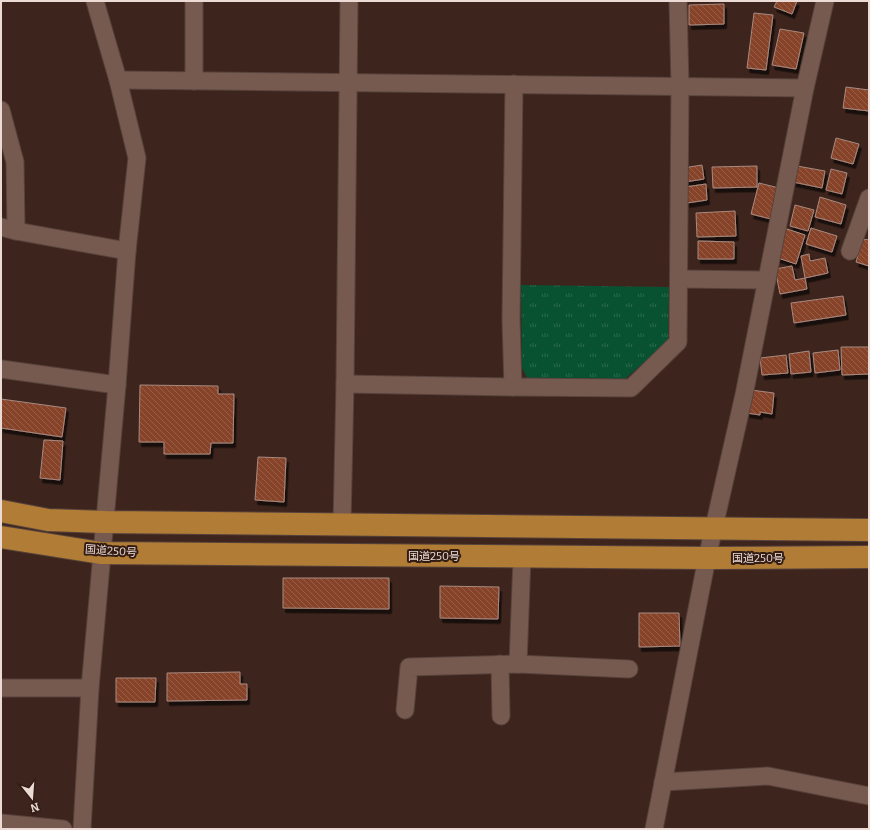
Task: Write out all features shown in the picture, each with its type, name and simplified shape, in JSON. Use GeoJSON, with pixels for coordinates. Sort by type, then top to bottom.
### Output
{"type":"FeatureCollection","features":[{"type":"Feature","properties":{"kind":"highway"},"geometry":{"type":"LineString","coordinates":[[1,512],[48,520],[105,522],[869,530]]}},
{"type":"Feature","properties":{"kind":"highway","name":"国道250号"},"geometry":{"type":"LineString","coordinates":[[1,537],[101,553],[707,558],[869,557]]}},
{"type":"Feature","properties":{"kind":"street"},"geometry":{"type":"LineString","coordinates":[[82,829],[90,688],[101,553],[117,385],[127,251],[137,158],[118,80],[95,1]]}},
{"type":"Feature","properties":{"kind":"street"},"geometry":{"type":"LineString","coordinates":[[194,1],[194,81]]}},
{"type":"Feature","properties":{"kind":"street"},"geometry":{"type":"LineString","coordinates":[[342,525],[345,384],[348,1]]}},
{"type":"Feature","properties":{"kind":"street"},"geometry":{"type":"LineString","coordinates":[[345,384],[513,388],[631,388],[678,342],[680,86],[678,1]]}},
{"type":"Feature","properties":{"kind":"street"},"geometry":{"type":"LineString","coordinates":[[654,829],[707,558],[744,395],[805,88],[825,1]]}},
{"type":"Feature","properties":{"kind":"street"},"geometry":{"type":"LineString","coordinates":[[118,80],[805,88]]}},
{"type":"Feature","properties":{"kind":"street"},"geometry":{"type":"LineString","coordinates":[[513,388],[511,319],[514,84]]}},
{"type":"Feature","properties":{"kind":"street"},"geometry":{"type":"LineString","coordinates":[[1,110],[15,162],[8,229],[127,251]]}},
{"type":"Feature","properties":{"kind":"street"},"geometry":{"type":"LineString","coordinates":[[850,251],[869,198]]}},
{"type":"Feature","properties":{"kind":"street"},"geometry":{"type":"LineString","coordinates":[[678,279],[766,280]]}},
{"type":"Feature","properties":{"kind":"street"},"geometry":{"type":"LineString","coordinates":[[1,369],[117,385]]}},
{"type":"Feature","properties":{"kind":"street"},"geometry":{"type":"LineString","coordinates":[[518,664],[522,557]]}},
{"type":"Feature","properties":{"kind":"street"},"geometry":{"type":"LineString","coordinates":[[500,664],[501,716]]}},
{"type":"Feature","properties":{"kind":"street"},"geometry":{"type":"LineString","coordinates":[[405,710],[409,667],[518,664],[629,669]]}},
{"type":"Feature","properties":{"kind":"street"},"geometry":{"type":"LineString","coordinates":[[1,688],[90,688]]}},
{"type":"Feature","properties":{"kind":"street"},"geometry":{"type":"LineString","coordinates":[[663,782],[768,776],[869,796]]}},
{"type":"Feature","properties":{"kind":"street"},"geometry":{"type":"LineString","coordinates":[[1,823],[63,829]]}},
{"type":"Feature","properties":{"kind":"green space"},"geometry":{"type":"Polygon","coordinates":[[[521,285],[669,287],[668,341],[625,379],[527,378],[522,368],[521,285]]]}},
{"type":"Feature","properties":{"kind":"building"},"geometry":{"type":"Polygon","coordinates":[[[777,1],[797,1],[792,14],[774,7],[777,1]]]}},
{"type":"Feature","properties":{"kind":"building"},"geometry":{"type":"Polygon","coordinates":[[[724,4],[724,24],[689,25],[689,5],[724,4]]]}},
{"type":"Feature","properties":{"kind":"building"},"geometry":{"type":"Polygon","coordinates":[[[754,13],[773,15],[766,70],[747,68],[754,13]]]}},
{"type":"Feature","properties":{"kind":"building"},"geometry":{"type":"Polygon","coordinates":[[[780,29],[804,33],[796,69],[772,65],[780,29]]]}},
{"type":"Feature","properties":{"kind":"building"},"geometry":{"type":"Polygon","coordinates":[[[846,87],[869,90],[869,111],[843,108],[846,87]]]}},
{"type":"Feature","properties":{"kind":"building"},"geometry":{"type":"Polygon","coordinates":[[[836,138],[859,144],[853,164],[831,158],[836,138]]]}},
{"type":"Feature","properties":{"kind":"building"},"geometry":{"type":"Polygon","coordinates":[[[702,165],[704,179],[685,182],[683,168],[702,165]]]}},
{"type":"Feature","properties":{"kind":"building"},"geometry":{"type":"Polygon","coordinates":[[[757,166],[757,187],[713,188],[712,167],[757,166]]]}},
{"type":"Feature","properties":{"kind":"building"},"geometry":{"type":"Polygon","coordinates":[[[797,166],[825,171],[822,188],[793,182],[797,166]]]}},
{"type":"Feature","properties":{"kind":"building"},"geometry":{"type":"Polygon","coordinates":[[[831,169],[847,173],[842,194],[826,190],[831,169]]]}},
{"type":"Feature","properties":{"kind":"building"},"geometry":{"type":"Polygon","coordinates":[[[759,183],[779,188],[771,219],[751,214],[759,183]]]}},
{"type":"Feature","properties":{"kind":"building"},"geometry":{"type":"Polygon","coordinates":[[[706,184],[707,200],[687,203],[685,187],[706,184]]]}},
{"type":"Feature","properties":{"kind":"building"},"geometry":{"type":"Polygon","coordinates":[[[820,197],[846,205],[841,224],[815,217],[820,197]]]}},
{"type":"Feature","properties":{"kind":"building"},"geometry":{"type":"Polygon","coordinates":[[[795,205],[814,210],[808,231],[790,226],[795,205]]]}},
{"type":"Feature","properties":{"kind":"building"},"geometry":{"type":"Polygon","coordinates":[[[735,211],[736,236],[697,237],[696,213],[735,211]]]}},
{"type":"Feature","properties":{"kind":"building"},"geometry":{"type":"Polygon","coordinates":[[[784,228],[805,235],[796,264],[775,257],[784,228]]]}},
{"type":"Feature","properties":{"kind":"building"},"geometry":{"type":"Polygon","coordinates":[[[811,228],[837,236],[832,252],[806,244],[811,228]]]}},
{"type":"Feature","properties":{"kind":"building"},"geometry":{"type":"Polygon","coordinates":[[[863,239],[869,240],[869,266],[856,262],[863,239]]]}},
{"type":"Feature","properties":{"kind":"building"},"geometry":{"type":"Polygon","coordinates":[[[698,241],[734,242],[734,259],[698,259],[698,241]]]}},
{"type":"Feature","properties":{"kind":"building"},"geometry":{"type":"Polygon","coordinates":[[[809,254],[810,261],[825,258],[828,273],[805,278],[801,256],[809,254]]]}},
{"type":"Feature","properties":{"kind":"building"},"geometry":{"type":"Polygon","coordinates":[[[792,266],[795,280],[805,278],[807,289],[780,294],[775,269],[792,266]]]}},
{"type":"Feature","properties":{"kind":"building"},"geometry":{"type":"Polygon","coordinates":[[[843,296],[846,315],[794,323],[791,303],[843,296]]]}},
{"type":"Feature","properties":{"kind":"building"},"geometry":{"type":"Polygon","coordinates":[[[841,347],[869,347],[869,374],[842,375],[841,347]]]}},
{"type":"Feature","properties":{"kind":"building"},"geometry":{"type":"Polygon","coordinates":[[[838,350],[840,370],[815,373],[813,353],[838,350]]]}},
{"type":"Feature","properties":{"kind":"building"},"geometry":{"type":"Polygon","coordinates":[[[809,351],[811,372],[791,374],[789,354],[809,351]]]}},
{"type":"Feature","properties":{"kind":"building"},"geometry":{"type":"Polygon","coordinates":[[[786,355],[788,373],[762,375],[760,358],[786,355]]]}},
{"type":"Feature","properties":{"kind":"building"},"geometry":{"type":"Polygon","coordinates":[[[140,385],[218,386],[218,394],[234,394],[233,443],[211,443],[210,454],[164,454],[164,442],[139,442],[140,385]]]}},
{"type":"Feature","properties":{"kind":"building"},"geometry":{"type":"Polygon","coordinates":[[[751,390],[774,393],[772,414],[760,412],[760,415],[747,413],[751,390]]]}},
{"type":"Feature","properties":{"kind":"building"},"geometry":{"type":"Polygon","coordinates":[[[1,399],[66,408],[62,437],[1,428],[1,399]]]}},
{"type":"Feature","properties":{"kind":"building"},"geometry":{"type":"Polygon","coordinates":[[[44,440],[63,441],[60,480],[40,478],[44,440]]]}},
{"type":"Feature","properties":{"kind":"building"},"geometry":{"type":"Polygon","coordinates":[[[258,457],[286,458],[284,502],[255,500],[258,457]]]}},
{"type":"Feature","properties":{"kind":"building"},"geometry":{"type":"Polygon","coordinates":[[[283,578],[389,578],[389,609],[283,608],[283,578]]]}},
{"type":"Feature","properties":{"kind":"building"},"geometry":{"type":"Polygon","coordinates":[[[440,586],[499,587],[498,619],[440,618],[440,586]]]}},
{"type":"Feature","properties":{"kind":"building"},"geometry":{"type":"Polygon","coordinates":[[[639,613],[679,613],[680,646],[639,647],[639,613]]]}},
{"type":"Feature","properties":{"kind":"building"},"geometry":{"type":"Polygon","coordinates":[[[240,672],[240,684],[247,684],[247,700],[167,701],[167,673],[240,672]]]}},
{"type":"Feature","properties":{"kind":"building"},"geometry":{"type":"Polygon","coordinates":[[[116,678],[156,678],[155,702],[116,702],[116,678]]]}}]}
